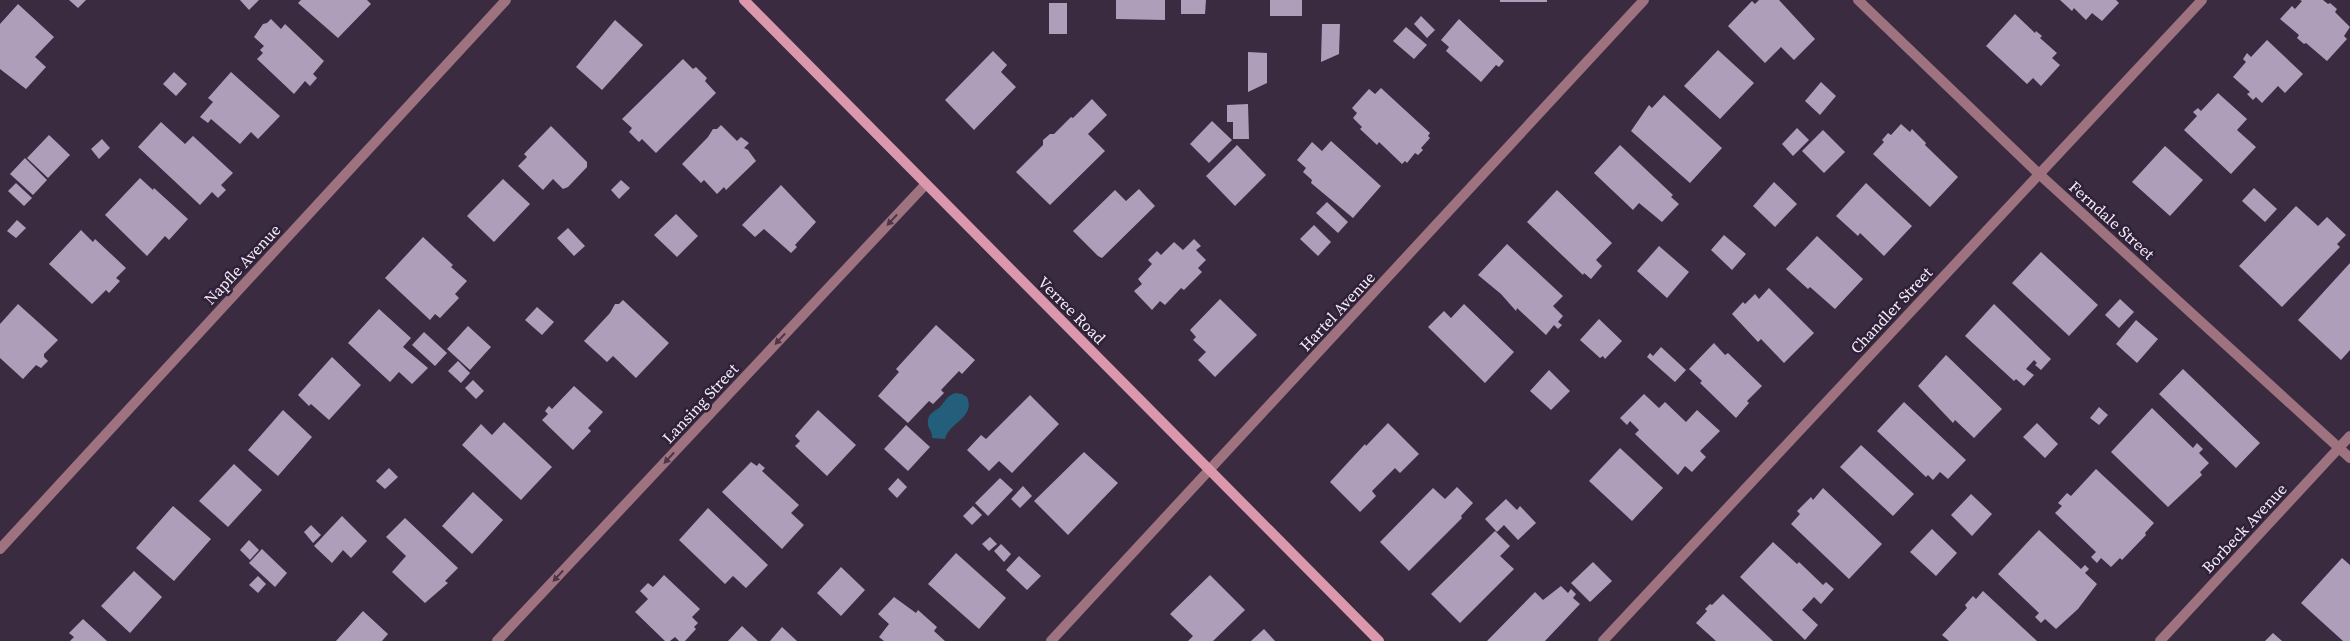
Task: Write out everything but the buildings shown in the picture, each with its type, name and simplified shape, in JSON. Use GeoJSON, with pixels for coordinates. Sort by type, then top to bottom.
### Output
{"type":"FeatureCollection","features":[{"type":"Feature","properties":{"kind":"main road","name":"Verree Road"},"geometry":{"type":"LineString","coordinates":[[744,0],[925,185],[1210,469],[1379,641]]}},
{"type":"Feature","properties":{"kind":"street","name":"Napfle Avenue"},"geometry":{"type":"LineString","coordinates":[[0,549],[506,0]]}},
{"type":"Feature","properties":{"kind":"street","name":"Hartel Avenue"},"geometry":{"type":"LineString","coordinates":[[1051,641],[1644,0]]}},
{"type":"Feature","properties":{"kind":"street","name":"Ferndale Street"},"geometry":{"type":"LineString","coordinates":[[1858,0],[2039,174],[2350,458]]}},
{"type":"Feature","properties":{"kind":"street","name":"Chandler Street"},"geometry":{"type":"LineString","coordinates":[[1603,641],[2202,0]]}},
{"type":"Feature","properties":{"kind":"street","name":"Lansing Street"},"geometry":{"type":"LineString","coordinates":[[497,641],[925,185]]}},
{"type":"Feature","properties":{"kind":"street","name":"Borbeck Avenue"},"geometry":{"type":"LineString","coordinates":[[2160,641],[2350,436]]}},
{"type":"Feature","properties":{"kind":"water"},"geometry":{"type":"Polygon","coordinates":[[[955,393],[967,397],[968,410],[947,433],[945,439],[932,438],[928,426],[929,417],[948,397],[955,393]]]}}]}
